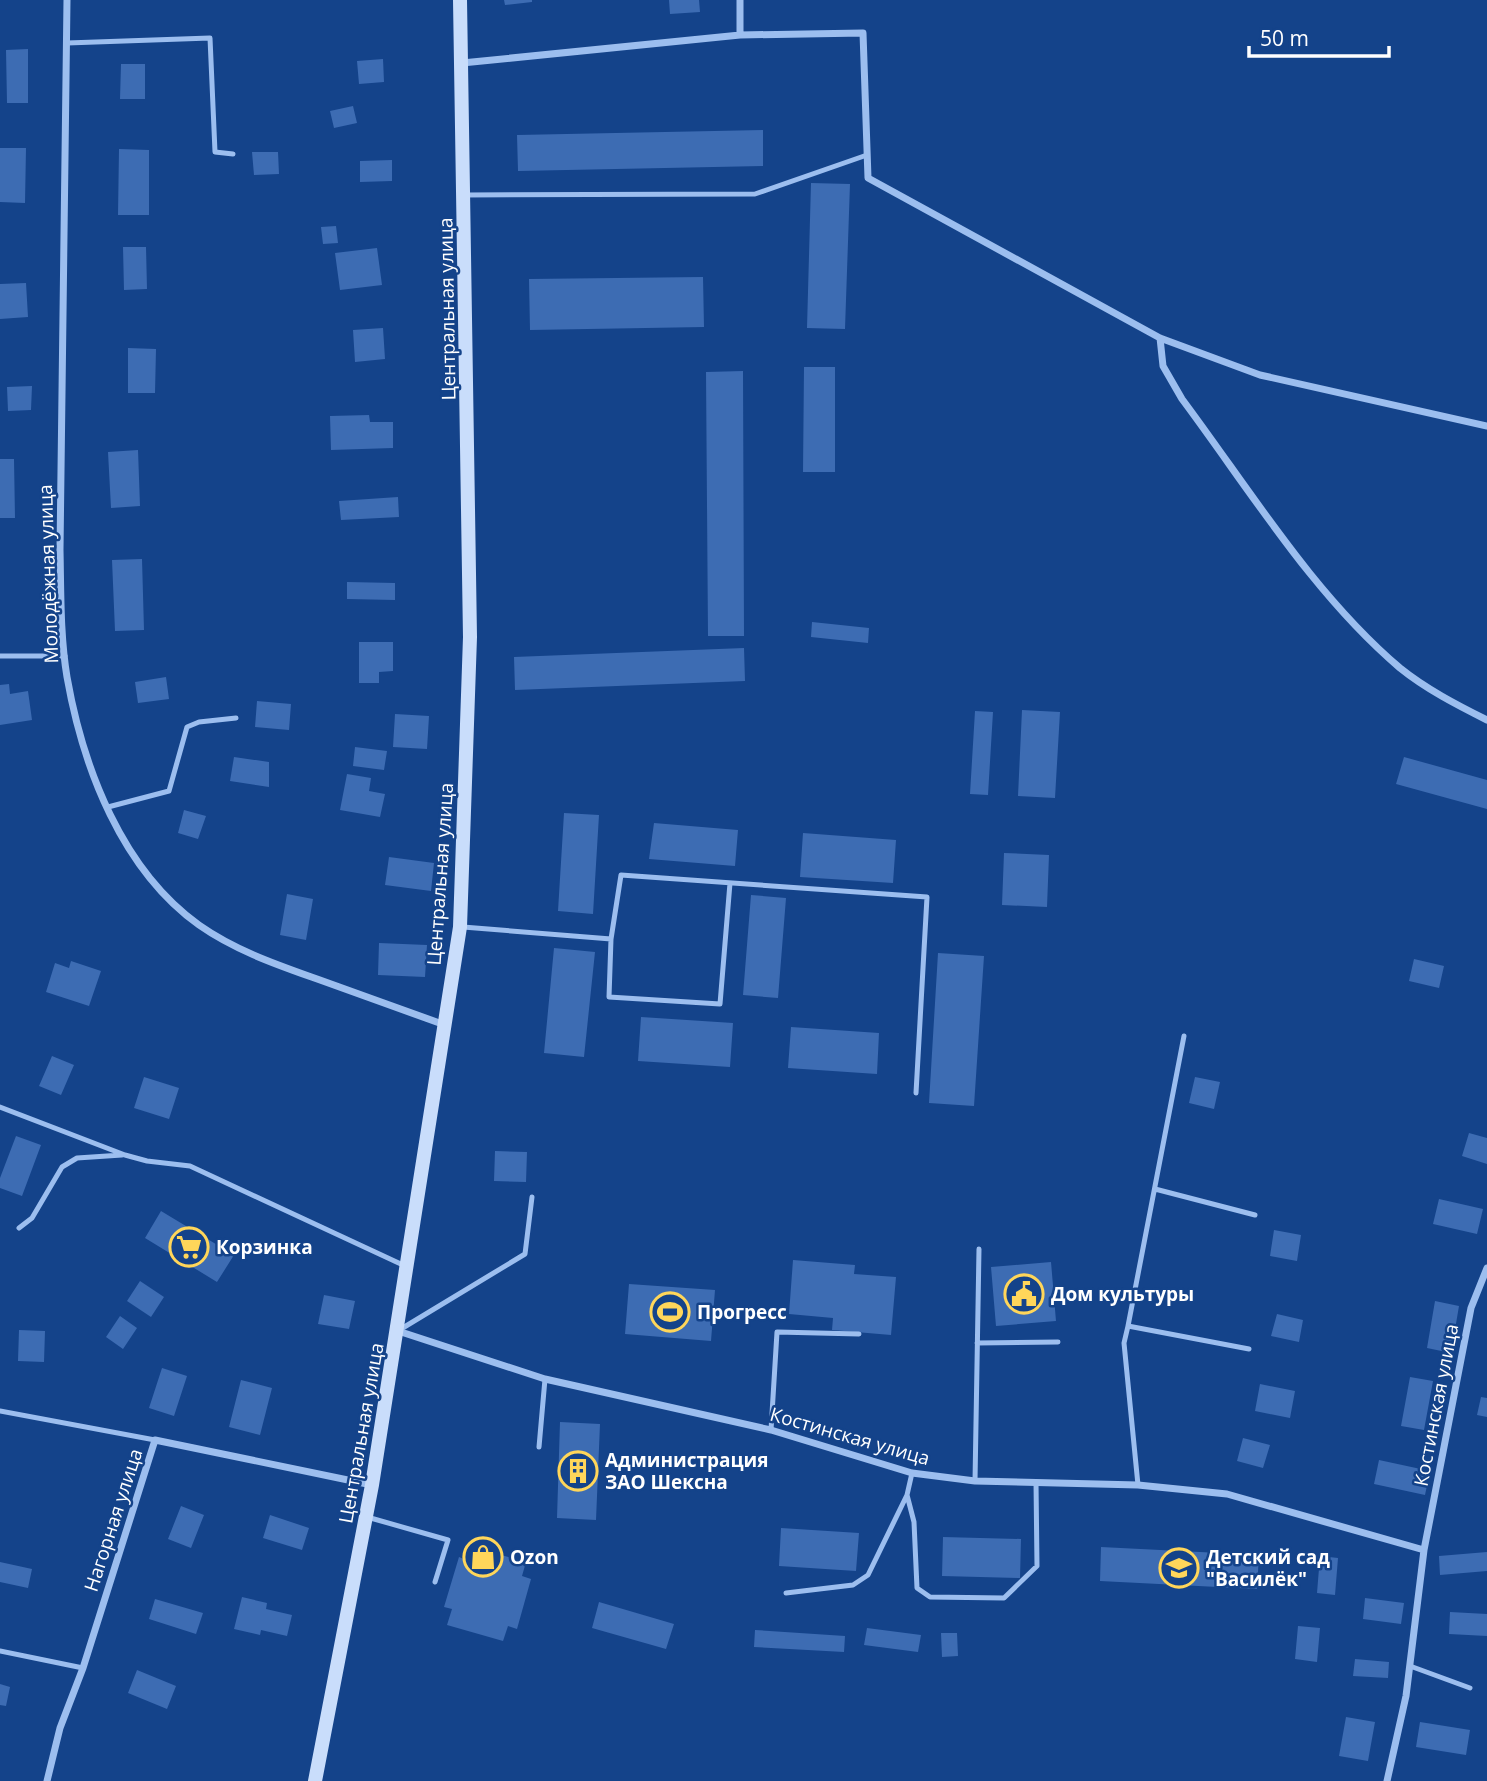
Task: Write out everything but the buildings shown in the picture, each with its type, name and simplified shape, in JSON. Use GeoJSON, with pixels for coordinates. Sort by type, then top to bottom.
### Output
{"type":"FeatureCollection","features":[{"type":"Feature","properties":{"kind":"street","name":"Молодёжная улица"},"geometry":{"type":"LineString","coordinates":[[67,0],[60,550],[65,656],[82,736],[108,807],[138,863],[160,891],[200,925],[254,956],[446,1026]]}},
{"type":"Feature","properties":{"kind":"street","name":"Центральная улица"},"geometry":{"type":"LineString","coordinates":[[316,1781],[367,1517],[460,927],[470,637],[460,0]]}},
{"type":"Feature","properties":{"kind":"street"},"geometry":{"type":"LineString","coordinates":[[740,0],[740,35]]}},
{"type":"Feature","properties":{"kind":"street"},"geometry":{"type":"LineString","coordinates":[[461,63],[740,35],[863,33],[868,178],[1160,338],[1260,375],[1487,426]]}},
{"type":"Feature","properties":{"kind":"street"},"geometry":{"type":"LineString","coordinates":[[1160,338],[1163,366],[1182,399],[1319,584],[1358,628],[1402,669],[1458,706],[1487,720]]}},
{"type":"Feature","properties":{"kind":"street","name":"Костинская улица"},"geometry":{"type":"LineString","coordinates":[[1387,1781],[1410,1666],[1424,1550],[1471,1308],[1487,1268]]}},
{"type":"Feature","properties":{"kind":"street","name":"Костинская улица"},"geometry":{"type":"LineString","coordinates":[[398,1331],[545,1379],[771,1430],[912,1473],[975,1481],[1138,1485],[1227,1494],[1424,1550]]}},
{"type":"Feature","properties":{"kind":"street","name":"Нагорная улица"},"geometry":{"type":"LineString","coordinates":[[47,1781],[60,1728],[83,1668],[155,1440],[372,1485]]}},
{"type":"Feature","properties":{"kind":"lane"},"geometry":{"type":"LineString","coordinates":[[67,43],[210,37],[215,152],[233,154]]}},
{"type":"Feature","properties":{"kind":"lane"},"geometry":{"type":"LineString","coordinates":[[465,195],[755,194],[867,155]]}},
{"type":"Feature","properties":{"kind":"lane"},"geometry":{"type":"LineString","coordinates":[[0,656],[65,656]]}},
{"type":"Feature","properties":{"kind":"lane"},"geometry":{"type":"LineString","coordinates":[[108,807],[169,791],[187,727],[199,722],[236,718]]}},
{"type":"Feature","properties":{"kind":"lane"},"geometry":{"type":"LineString","coordinates":[[730,883],[720,1004],[609,998],[611,939],[621,874],[928,897],[916,1093]]}},
{"type":"Feature","properties":{"kind":"lane"},"geometry":{"type":"LineString","coordinates":[[460,927],[611,939]]}},
{"type":"Feature","properties":{"kind":"lane"},"geometry":{"type":"LineString","coordinates":[[1138,1485],[1124,1343],[1184,1036]]}},
{"type":"Feature","properties":{"kind":"lane"},"geometry":{"type":"LineString","coordinates":[[0,1107],[125,1155],[147,1161],[190,1166],[406,1266]]}},
{"type":"Feature","properties":{"kind":"lane"},"geometry":{"type":"LineString","coordinates":[[19,1228],[32,1218],[62,1167],[78,1158],[125,1155]]}},
{"type":"Feature","properties":{"kind":"lane"},"geometry":{"type":"LineString","coordinates":[[1155,1189],[1255,1215]]}},
{"type":"Feature","properties":{"kind":"lane"},"geometry":{"type":"LineString","coordinates":[[398,1331],[525,1254],[532,1197]]}},
{"type":"Feature","properties":{"kind":"lane"},"geometry":{"type":"LineString","coordinates":[[975,1481],[979,1249]]}},
{"type":"Feature","properties":{"kind":"lane"},"geometry":{"type":"LineString","coordinates":[[1128,1326],[1249,1349]]}},
{"type":"Feature","properties":{"kind":"lane"},"geometry":{"type":"LineString","coordinates":[[771,1430],[777,1332],[859,1334]]}},
{"type":"Feature","properties":{"kind":"lane"},"geometry":{"type":"LineString","coordinates":[[976,1343],[1058,1342]]}},
{"type":"Feature","properties":{"kind":"lane"},"geometry":{"type":"LineString","coordinates":[[539,1447],[545,1379]]}},
{"type":"Feature","properties":{"kind":"lane"},"geometry":{"type":"LineString","coordinates":[[0,1410],[155,1440]]}},
{"type":"Feature","properties":{"kind":"lane"},"geometry":{"type":"LineString","coordinates":[[786,1593],[853,1584],[868,1575],[907,1495],[912,1473]]}},
{"type":"Feature","properties":{"kind":"lane"},"geometry":{"type":"LineString","coordinates":[[907,1495],[915,1522],[916,1588],[930,1597],[1004,1598],[1037,1566],[1036,1481]]}},
{"type":"Feature","properties":{"kind":"lane"},"geometry":{"type":"LineString","coordinates":[[367,1517],[448,1541],[435,1582]]}},
{"type":"Feature","properties":{"kind":"lane"},"geometry":{"type":"LineString","coordinates":[[0,1651],[83,1668]]}},
{"type":"Feature","properties":{"kind":"lane"},"geometry":{"type":"LineString","coordinates":[[1410,1666],[1470,1688]]}},
{"type":"Feature","properties":{"kind":"place","name":"Корзинка"},"geometry":{"type":"Point","coordinates":[189,1247]}},
{"type":"Feature","properties":{"kind":"place","name":"Дом культуры"},"geometry":{"type":"Point","coordinates":[1024,1294]}},
{"type":"Feature","properties":{"kind":"place","name":"Прогресс"},"geometry":{"type":"Point","coordinates":[670,1312]}},
{"type":"Feature","properties":{"kind":"place","name":"Администрация ЗАО Шексна"},"geometry":{"type":"Point","coordinates":[578,1471]}},
{"type":"Feature","properties":{"kind":"place","name":"Ozon"},"geometry":{"type":"Point","coordinates":[483,1557]}},
{"type":"Feature","properties":{"kind":"place","name":"Детский сад \"Василёк\""},"geometry":{"type":"Point","coordinates":[1179,1568]}}]}
